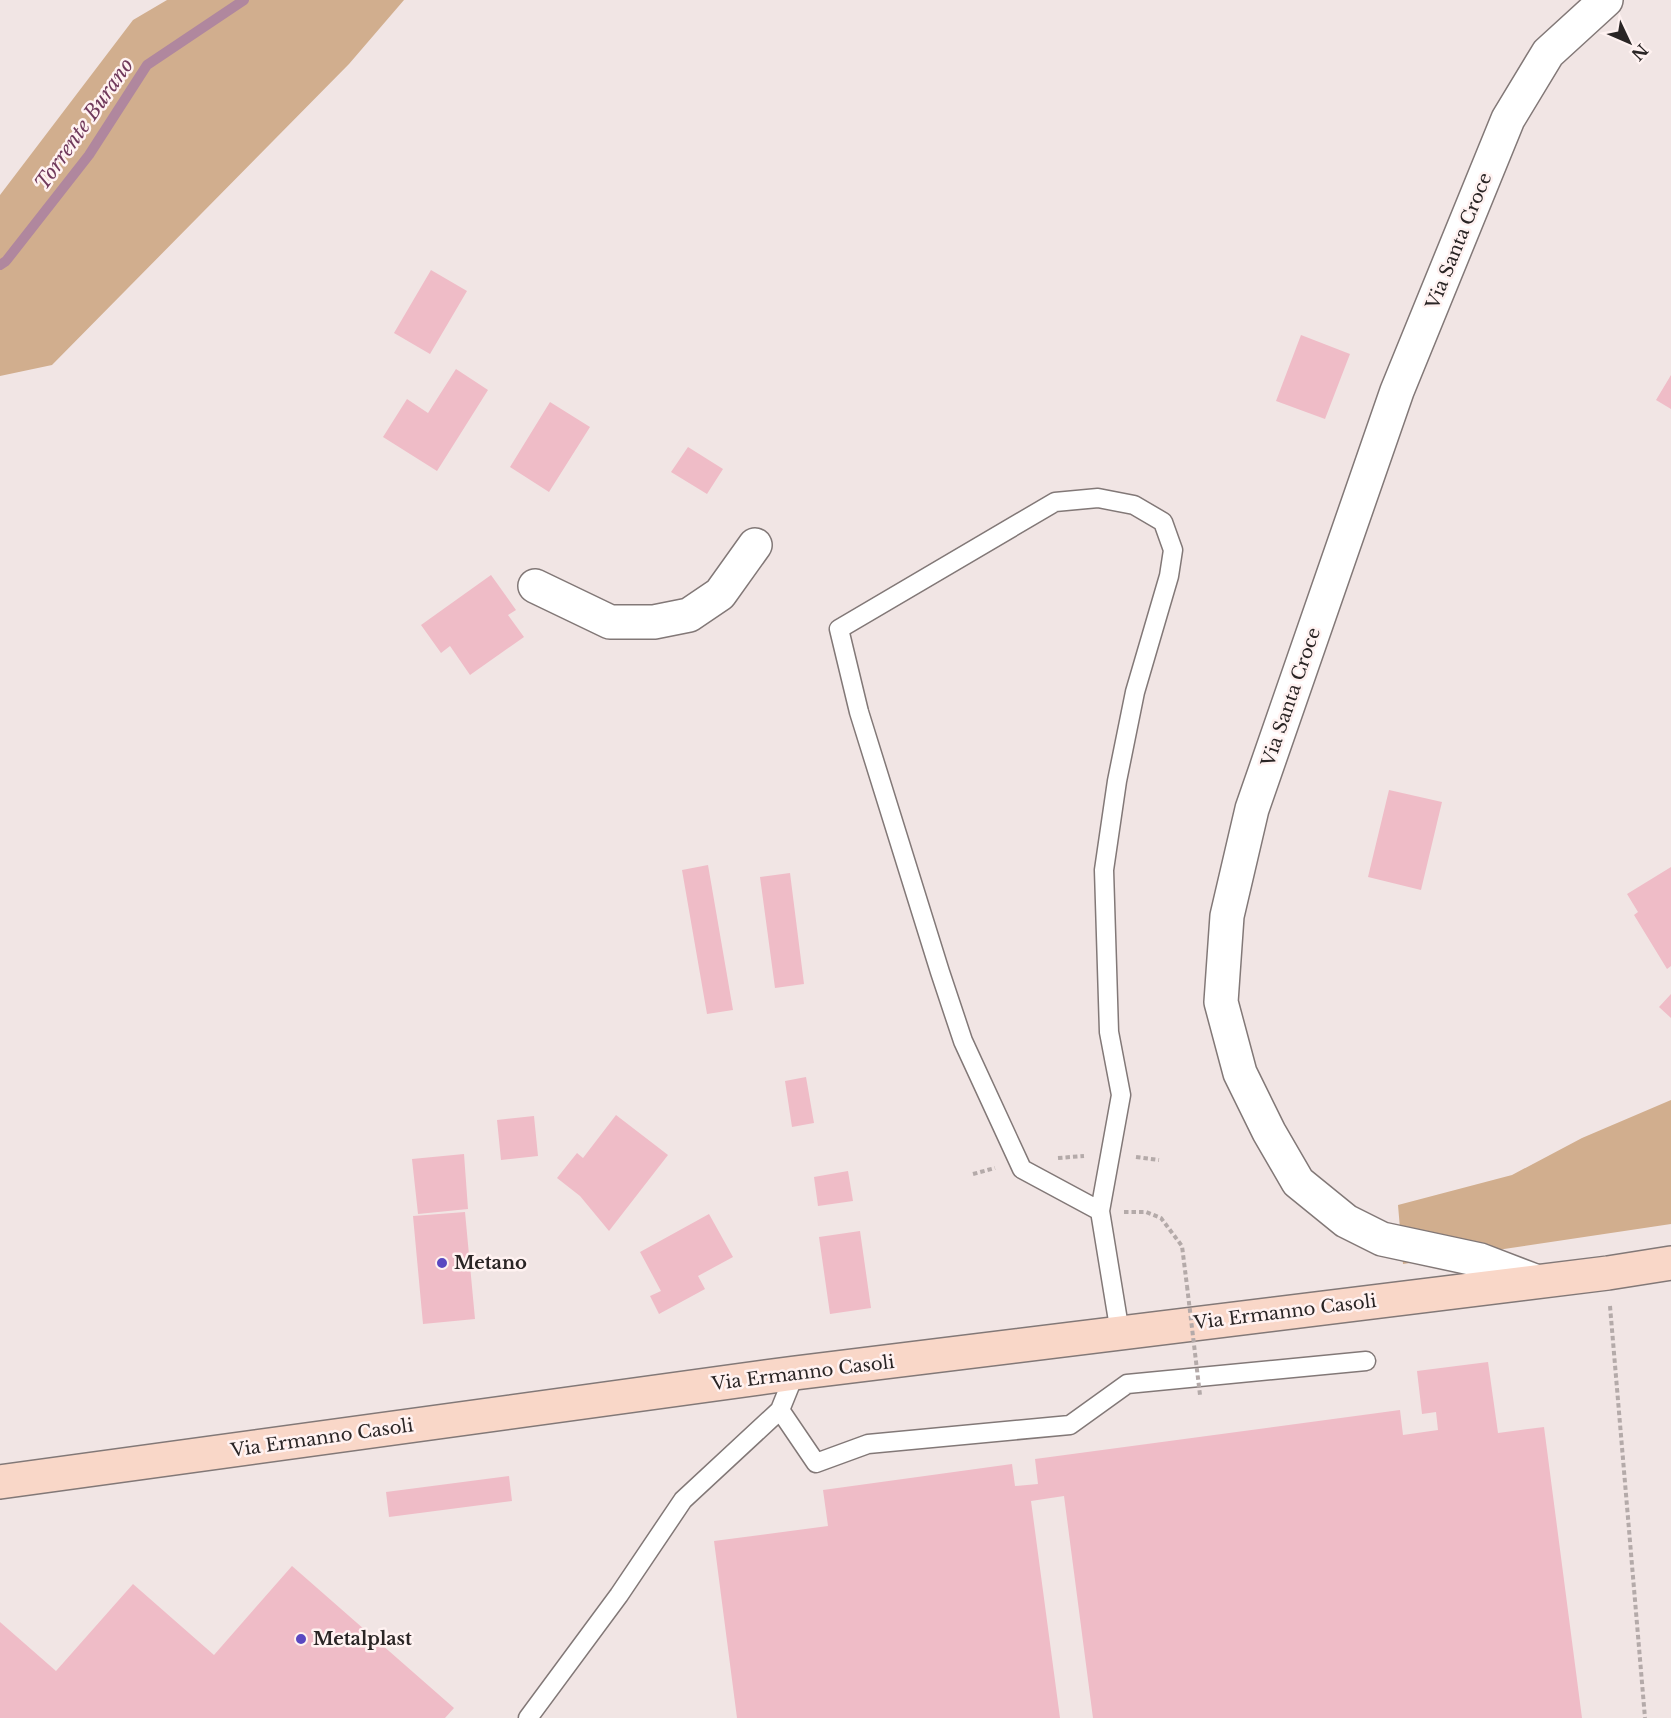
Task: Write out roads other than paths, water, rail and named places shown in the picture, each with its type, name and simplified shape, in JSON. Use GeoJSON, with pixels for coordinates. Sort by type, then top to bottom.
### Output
{"type":"FeatureCollection","features":[{"type":"Feature","properties":{"kind":"main road","name":"Via Ermanno Casoli"},"geometry":{"type":"LineString","coordinates":[[0,1482],[795,1373],[1608,1273],[1671,1263]]}},
{"type":"Feature","properties":{"kind":"street","name":"Via Santa Croce"},"geometry":{"type":"LineString","coordinates":[[1534,1281],[1480,1260],[1382,1239],[1346,1221],[1298,1182],[1269,1132],[1240,1073],[1221,1002],[1227,916],[1252,809],[1397,391],[1508,119],[1548,53],[1606,0]]}},
{"type":"Feature","properties":{"kind":"street"},"geometry":{"type":"LineString","coordinates":[[535,586],[610,622],[654,622],[689,615],[720,594],[755,545]]}},
{"type":"Feature","properties":{"kind":"lane"},"geometry":{"type":"LineString","coordinates":[[1100,1211],[1022,1168],[963,1041],[858,712],[839,629],[1055,502],[1098,498],[1134,505],[1163,522],[1173,550],[1169,576],[1136,692],[1118,781],[1104,870],[1109,1032],[1121,1095],[1100,1211],[1120,1333]]}},
{"type":"Feature","properties":{"kind":"lane"},"geometry":{"type":"LineString","coordinates":[[780,1410],[816,1463],[868,1444],[1070,1425],[1127,1384],[1366,1361]]}},
{"type":"Feature","properties":{"kind":"lane"},"geometry":{"type":"LineString","coordinates":[[528,1718],[619,1595],[683,1500],[780,1410],[795,1373]]}},
{"type":"Feature","properties":{"kind":"waterway","name":"Torrente Burano"},"geometry":{"type":"LineString","coordinates":[[0,265],[6,261],[89,155],[147,65],[244,0]]}},
{"type":"Feature","properties":{"kind":"place","name":"Metano"},"geometry":{"type":"Point","coordinates":[442,1263]}},
{"type":"Feature","properties":{"kind":"place","name":"Metalplast"},"geometry":{"type":"Point","coordinates":[301,1639]}}]}
